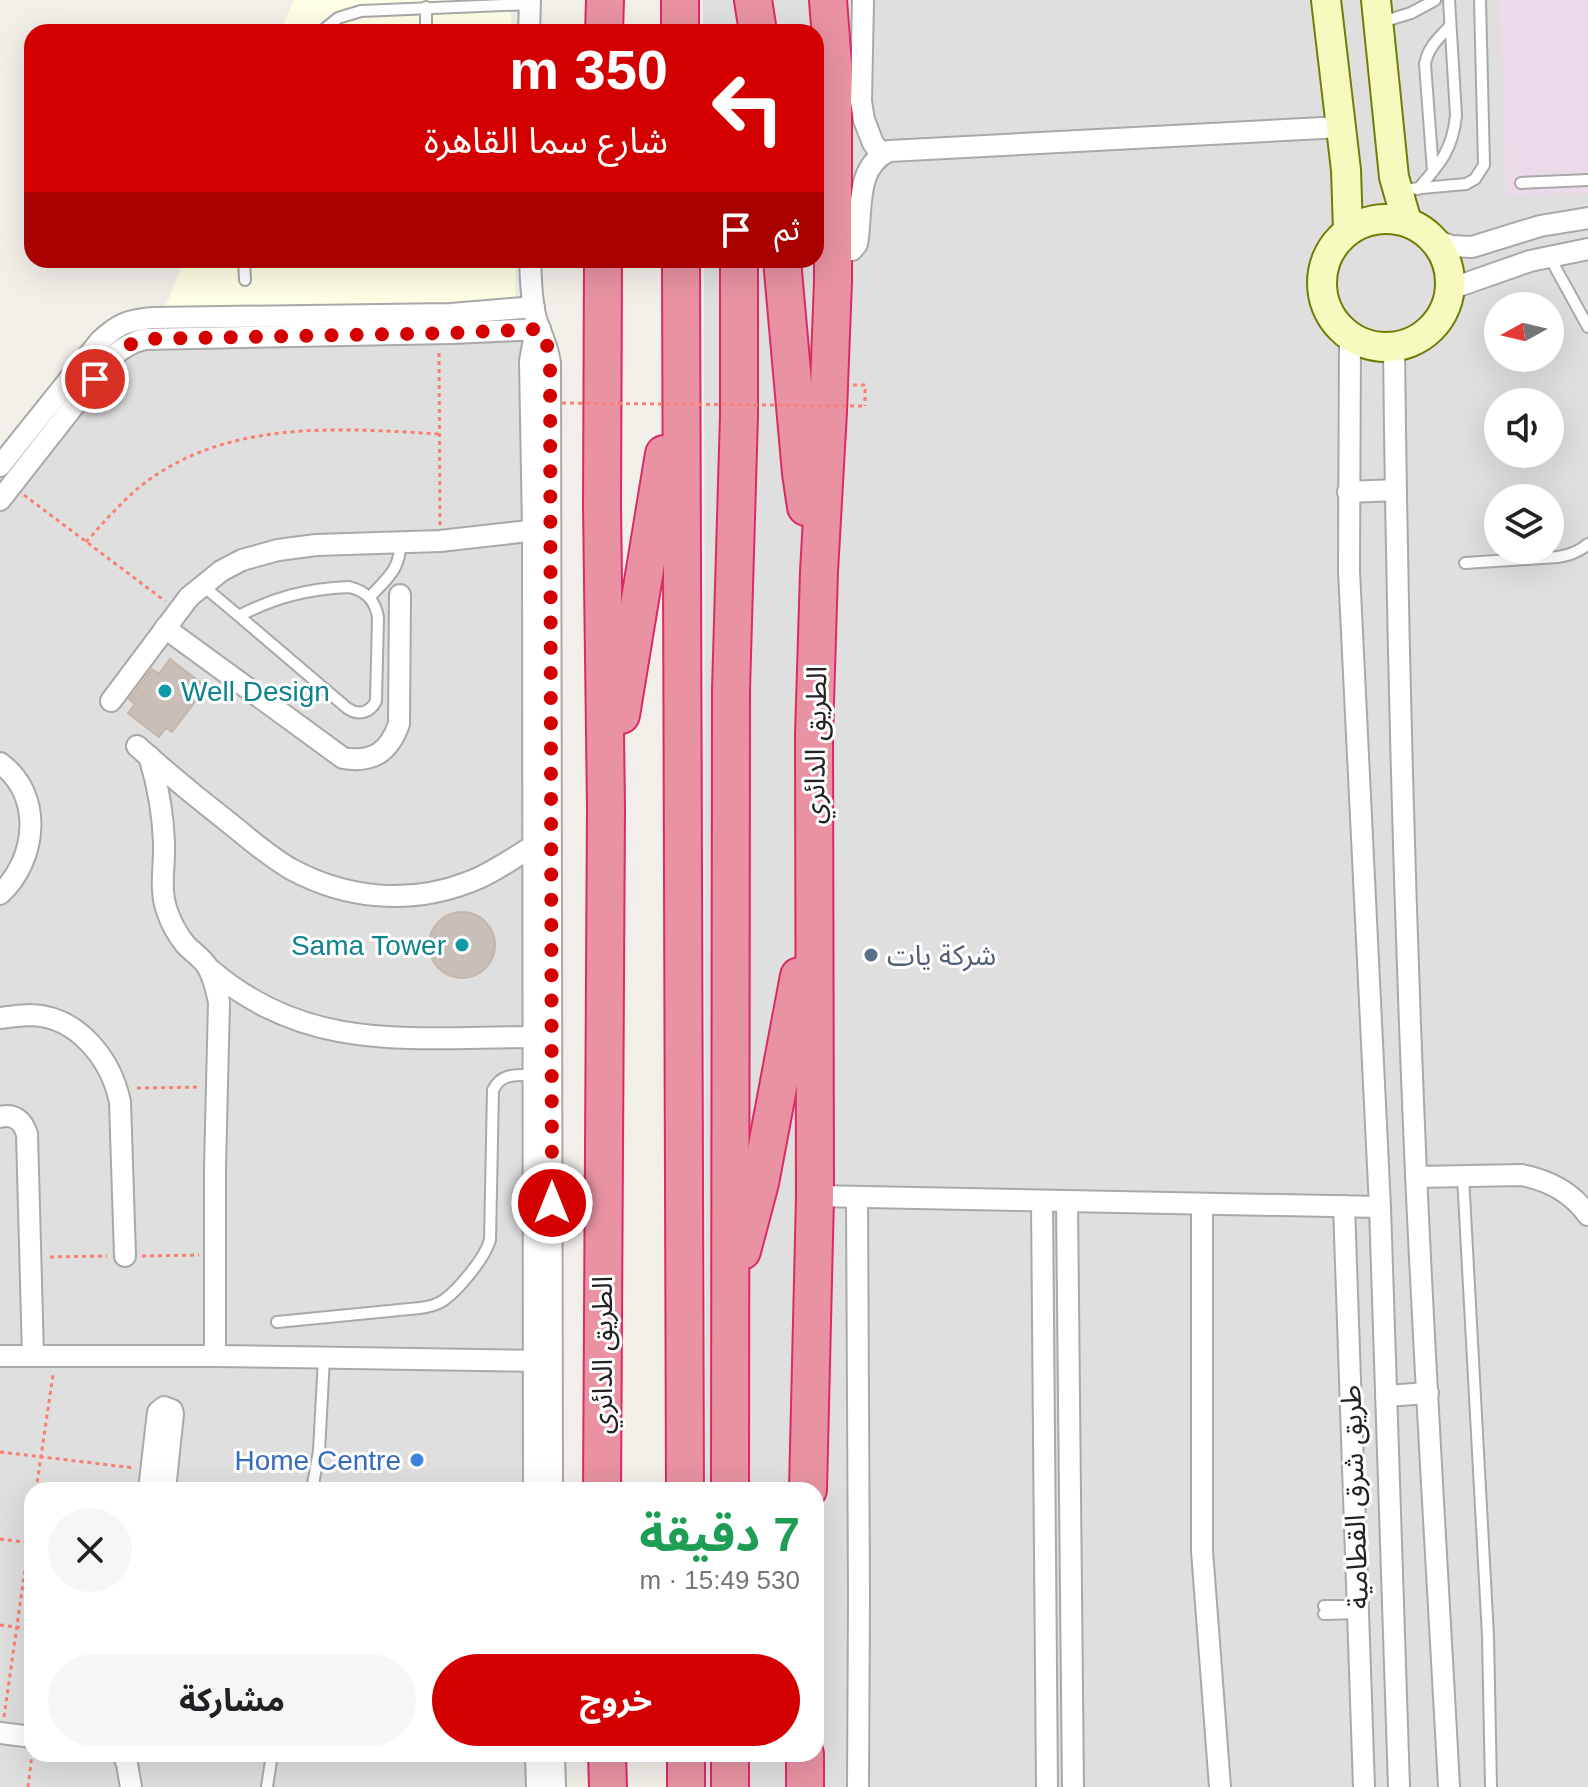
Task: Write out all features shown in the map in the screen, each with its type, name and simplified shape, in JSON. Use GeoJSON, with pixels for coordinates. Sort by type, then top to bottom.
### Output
{"type":"FeatureCollection","features":[{"type":"Feature","properties":{"kind":"highway"},"geometry":{"type":"LineString","coordinates":[[604,24],[605,0]]}},
{"type":"Feature","properties":{"kind":"highway"},"geometry":{"type":"LineString","coordinates":[[680,0],[680,24]]}},
{"type":"Feature","properties":{"kind":"highway"},"geometry":{"type":"LineString","coordinates":[[740,0],[740,24]]}},
{"type":"Feature","properties":{"kind":"highway"},"geometry":{"type":"LineString","coordinates":[[753,0],[757,24]]}},
{"type":"Feature","properties":{"kind":"highway","name":"الطريق الدائري"},"geometry":{"type":"LineString","coordinates":[[808,1482],[815,1196],[814,735],[834,253],[833,64],[828,0]]}},
{"type":"Feature","properties":{"kind":"highway","name":"الطريق الدائري"},"geometry":{"type":"LineString","coordinates":[[602,1482],[606,808],[603,268]]}},
{"type":"Feature","properties":{"kind":"highway"},"geometry":{"type":"LineString","coordinates":[[681,268],[685,1482]]}},
{"type":"Feature","properties":{"kind":"highway"},"geometry":{"type":"LineString","coordinates":[[730,1482],[731,690],[739,427],[739,268]]}},
{"type":"Feature","properties":{"kind":"highway"},"geometry":{"type":"LineString","coordinates":[[783,268],[801,473],[819,572]]}},
{"type":"Feature","properties":{"kind":"highway"},"geometry":{"type":"LineString","coordinates":[[784,268],[795,307],[824,484]]}},
{"type":"Feature","properties":{"kind":"highway"},"geometry":{"type":"LineString","coordinates":[[606,808],[682,350]]}},
{"type":"Feature","properties":{"kind":"highway"},"geometry":{"type":"LineString","coordinates":[[729,1290],[748,1235],[760,1183],[814,907]]}},
{"type":"Feature","properties":{"kind":"highway"},"geometry":{"type":"LineString","coordinates":[[607,1762],[608,1787]]}},
{"type":"Feature","properties":{"kind":"highway"},"geometry":{"type":"LineString","coordinates":[[686,1762],[686,1787]]}},
{"type":"Feature","properties":{"kind":"highway"},"geometry":{"type":"LineString","coordinates":[[730,1762],[730,1787]]}},
{"type":"Feature","properties":{"kind":"highway"},"geometry":{"type":"LineString","coordinates":[[805,1762],[805,1787]]}},
{"type":"Feature","properties":{"kind":"street"},"geometry":{"type":"LineString","coordinates":[[863,0],[861,101],[864,120],[881,154]]}},
{"type":"Feature","properties":{"kind":"street"},"geometry":{"type":"LineString","coordinates":[[1326,0],[1346,170],[1348,230]]}},
{"type":"Feature","properties":{"kind":"street"},"geometry":{"type":"LineString","coordinates":[[529,24],[530,2]]}},
{"type":"Feature","properties":{"kind":"street"},"geometry":{"type":"LineString","coordinates":[[1377,11],[1407,222]]}},
{"type":"Feature","properties":{"kind":"street"},"geometry":{"type":"LineString","coordinates":[[834,253],[852,250],[857,244],[863,186],[874,162],[889,151],[1341,127]]}},
{"type":"Feature","properties":{"kind":"street"},"geometry":{"type":"LineString","coordinates":[[1346,170],[1403,181]]}},
{"type":"Feature","properties":{"kind":"street"},"geometry":{"type":"LineString","coordinates":[[1433,239],[1447,262],[1450,289],[1447,303],[1432,328],[1408,344],[1378,348],[1350,337],[1338,327],[1323,299],[1323,269],[1337,241],[1348,230],[1362,223],[1377,219],[1407,222],[1433,239],[1451,246],[1472,247],[1540,226],[1588,218]]}},
{"type":"Feature","properties":{"kind":"street"},"geometry":{"type":"LineString","coordinates":[[1450,289],[1549,256],[1588,249]]}},
{"type":"Feature","properties":{"kind":"street"},"geometry":{"type":"LineString","coordinates":[[531,268],[534,307],[549,350],[550,363],[533,846],[543,949],[533,1075],[542,1361],[551,1482]]}},
{"type":"Feature","properties":{"kind":"street"},"geometry":{"type":"LineString","coordinates":[[447,326],[534,307]]}},
{"type":"Feature","properties":{"kind":"street"},"geometry":{"type":"LineString","coordinates":[[0,466],[100,341],[129,321],[154,328],[447,326],[540,329]]}},
{"type":"Feature","properties":{"kind":"street"},"geometry":{"type":"LineString","coordinates":[[6,493],[112,357],[126,345],[145,339],[154,328]]}},
{"type":"Feature","properties":{"kind":"street"},"geometry":{"type":"LineString","coordinates":[[1350,337],[1348,492],[1354,682],[1380,1207],[1399,1787]]}},
{"type":"Feature","properties":{"kind":"street"},"geometry":{"type":"LineString","coordinates":[[1394,348],[1402,785],[1416,1177],[1449,1787]]}},
{"type":"Feature","properties":{"kind":"street"},"geometry":{"type":"LineString","coordinates":[[1348,492],[1396,490]]}},
{"type":"Feature","properties":{"kind":"street"},"geometry":{"type":"LineString","coordinates":[[111,701],[177,611],[202,585],[242,560],[278,550],[316,545],[440,541],[542,530]]}},
{"type":"Feature","properties":{"kind":"street"},"geometry":{"type":"LineString","coordinates":[[534,1482],[542,1361],[542,530]]}},
{"type":"Feature","properties":{"kind":"street"},"geometry":{"type":"LineString","coordinates":[[165,628],[343,758],[358,761],[385,749],[394,738],[399,724],[400,595]]}},
{"type":"Feature","properties":{"kind":"street"},"geometry":{"type":"LineString","coordinates":[[215,1356],[219,1002],[207,967],[174,928],[166,909],[162,812],[143,751],[289,868],[323,884],[359,894],[397,897],[434,893],[470,882],[533,846]]}},
{"type":"Feature","properties":{"kind":"street"},"geometry":{"type":"LineString","coordinates":[[0,763],[18,780],[26,796],[30,823],[28,851],[21,869],[0,894]]}},
{"type":"Feature","properties":{"kind":"street"},"geometry":{"type":"LineString","coordinates":[[207,967],[226,983],[268,1009],[314,1027],[388,1037],[534,1037]]}},
{"type":"Feature","properties":{"kind":"street"},"geometry":{"type":"LineString","coordinates":[[0,1018],[33,1015],[48,1018],[77,1032],[107,1065],[117,1089],[121,1115],[125,1256]]}},
{"type":"Feature","properties":{"kind":"street"},"geometry":{"type":"LineString","coordinates":[[0,1117],[16,1118],[24,1124],[27,1134],[33,1356]]}},
{"type":"Feature","properties":{"kind":"street"},"geometry":{"type":"LineString","coordinates":[[1416,1177],[1522,1175],[1560,1188],[1572,1196],[1588,1215]]}},
{"type":"Feature","properties":{"kind":"street"},"geometry":{"type":"LineString","coordinates":[[815,1196],[1380,1207]]}},
{"type":"Feature","properties":{"kind":"street"},"geometry":{"type":"LineString","coordinates":[[857,1197],[858,1787]]}},
{"type":"Feature","properties":{"kind":"street"},"geometry":{"type":"LineString","coordinates":[[1042,1201],[1047,1777],[1072,1777],[1067,1201]]}},
{"type":"Feature","properties":{"kind":"street"},"geometry":{"type":"LineString","coordinates":[[1202,1204],[1202,1551],[1220,1787]]}},
{"type":"Feature","properties":{"kind":"street","name":"طريق شرق القطامية"},"geometry":{"type":"LineString","coordinates":[[1344,1206],[1364,1787]]}},
{"type":"Feature","properties":{"kind":"street"},"geometry":{"type":"LineString","coordinates":[[1044,1344],[1068,1344]]}},
{"type":"Feature","properties":{"kind":"street"},"geometry":{"type":"LineString","coordinates":[[0,1356],[542,1361]]}},
{"type":"Feature","properties":{"kind":"street"},"geometry":{"type":"LineString","coordinates":[[1386,1396],[1428,1393]]}},
{"type":"Feature","properties":{"kind":"street"},"geometry":{"type":"LineString","coordinates":[[150,1480],[158,1412],[160,1408],[168,1407],[173,1414],[166,1482]]}},
{"type":"Feature","properties":{"kind":"street"},"geometry":{"type":"LineString","coordinates":[[1044,1540],[1070,1540]]}},
{"type":"Feature","properties":{"kind":"street"},"geometry":{"type":"LineString","coordinates":[[1,1733],[24,1736]]}},
{"type":"Feature","properties":{"kind":"street"},"geometry":{"type":"LineString","coordinates":[[129,1762],[131,1787]]}},
{"type":"Feature","properties":{"kind":"street"},"geometry":{"type":"LineString","coordinates":[[536,1762],[537,1787]]}},
{"type":"Feature","properties":{"kind":"street"},"geometry":{"type":"LineString","coordinates":[[554,1762],[555,1787]]}},
{"type":"Feature","properties":{"kind":"lane"},"geometry":{"type":"LineString","coordinates":[[1377,11],[1391,20],[1435,0]]}},
{"type":"Feature","properties":{"kind":"lane"},"geometry":{"type":"LineString","coordinates":[[1403,181],[1433,171],[1449,148],[1454,132],[1456,115],[1449,0]]}},
{"type":"Feature","properties":{"kind":"lane"},"geometry":{"type":"LineString","coordinates":[[1403,181],[1466,184],[1475,179],[1484,165],[1480,0]]}},
{"type":"Feature","properties":{"kind":"lane"},"geometry":{"type":"LineString","coordinates":[[331,24],[338,18],[361,11],[530,2]]}},
{"type":"Feature","properties":{"kind":"lane"},"geometry":{"type":"LineString","coordinates":[[426,7],[426,24]]}},
{"type":"Feature","properties":{"kind":"lane"},"geometry":{"type":"LineString","coordinates":[[1433,171],[1425,64],[1434,43],[1450,26]]}},
{"type":"Feature","properties":{"kind":"lane"},"geometry":{"type":"LineString","coordinates":[[1521,183],[1588,180]]}},
{"type":"Feature","properties":{"kind":"lane"},"geometry":{"type":"LineString","coordinates":[[1549,256],[1588,327]]}},
{"type":"Feature","properties":{"kind":"lane"},"geometry":{"type":"LineString","coordinates":[[244,268],[245,280]]}},
{"type":"Feature","properties":{"kind":"lane"},"geometry":{"type":"LineString","coordinates":[[370,597],[399,562],[400,543]]}},
{"type":"Feature","properties":{"kind":"lane"},"geometry":{"type":"LineString","coordinates":[[1465,563],[1570,555],[1588,544]]}},
{"type":"Feature","properties":{"kind":"lane"},"geometry":{"type":"LineString","coordinates":[[202,585],[347,708],[363,712],[376,701],[378,617],[370,597],[360,590],[349,587],[286,595],[239,616]]}},
{"type":"Feature","properties":{"kind":"lane"},"geometry":{"type":"LineString","coordinates":[[277,1322],[420,1308],[437,1304],[452,1294],[480,1260],[490,1240],[493,1090],[498,1081],[506,1076],[533,1075]]}},
{"type":"Feature","properties":{"kind":"lane"},"geometry":{"type":"LineString","coordinates":[[1463,1176],[1488,1636],[1491,1787]]}},
{"type":"Feature","properties":{"kind":"lane"},"geometry":{"type":"LineString","coordinates":[[313,1482],[319,1451],[324,1358]]}},
{"type":"Feature","properties":{"kind":"lane"},"geometry":{"type":"LineString","coordinates":[[1324,1610],[1358,1609]]}},
{"type":"Feature","properties":{"kind":"lane"},"geometry":{"type":"LineString","coordinates":[[267,1787],[271,1762]]}},
{"type":"Feature","properties":{"kind":"path"},"geometry":{"type":"LineString","coordinates":[[440,541],[440,434],[447,326]]}},
{"type":"Feature","properties":{"kind":"path"},"geometry":{"type":"LineString","coordinates":[[562,403],[865,406],[865,385]]}},
{"type":"Feature","properties":{"kind":"path"},"geometry":{"type":"LineString","coordinates":[[86,542],[113,511],[144,484],[179,462],[216,445],[256,435],[297,431],[440,434]]}},
{"type":"Feature","properties":{"kind":"path"},"geometry":{"type":"LineString","coordinates":[[6,493],[86,542],[177,611]]}},
{"type":"Feature","properties":{"kind":"path"},"geometry":{"type":"LineString","coordinates":[[117,1089],[217,1087]]}},
{"type":"Feature","properties":{"kind":"path"},"geometry":{"type":"LineString","coordinates":[[37,1482],[56,1356]]}},
{"type":"Feature","properties":{"kind":"path"},"geometry":{"type":"LineString","coordinates":[[0,1452],[41,1457],[150,1480]]}},
{"type":"Feature","properties":{"kind":"path"},"geometry":{"type":"LineString","coordinates":[[0,1539],[24,1542]]}},
{"type":"Feature","properties":{"kind":"path"},"geometry":{"type":"LineString","coordinates":[[1,1733],[24,1582]]}},
{"type":"Feature","properties":{"kind":"path"},"geometry":{"type":"LineString","coordinates":[[0,1625],[24,1628]]}},
{"type":"Feature","properties":{"kind":"path"},"geometry":{"type":"LineString","coordinates":[[28,1787],[31,1762]]}},
{"type":"Feature","properties":{"kind":"shaded area"},"geometry":{"type":"Polygon","coordinates":[[[294,0],[511,0],[511,24],[284,24],[294,0]]]}},
{"type":"Feature","properties":{"kind":"shaded area"},"geometry":{"type":"Polygon","coordinates":[[[703,0],[1588,0],[1588,1787],[706,1787],[706,1762],[824,1762],[824,1482],[706,1482],[704,268],[824,268],[824,24],[703,24],[703,0]]]}},
{"type":"Feature","properties":{"kind":"shaded area"},"geometry":{"type":"Polygon","coordinates":[[[1499,0],[1588,0],[1588,193],[1507,196],[1499,0]]]}},
{"type":"Feature","properties":{"kind":"shaded area"},"geometry":{"type":"Polygon","coordinates":[[[182,268],[515,268],[516,302],[165,307],[182,268]]]}},
{"type":"Feature","properties":{"kind":"shaded area"},"geometry":{"type":"Polygon","coordinates":[[[133,325],[544,326],[546,1482],[24,1482],[24,1762],[549,1762],[549,1787],[0,1787],[0,478],[99,353],[133,325]]]}},
{"type":"Feature","properties":{"kind":"building","name":"Well Design"},"geometry":{"type":"Polygon","coordinates":[[[170,659],[201,683],[190,698],[195,702],[172,732],[166,728],[159,737],[128,713],[135,704],[129,699],[152,669],[159,674],[170,659]]]}},
{"type":"Feature","properties":{"kind":"building","name":"Sama Tower"},"geometry":{"type":"Polygon","coordinates":[[[462,912],[485,922],[495,945],[485,968],[462,978],[439,968],[429,945],[439,922],[462,912]]]}},
{"type":"Feature","properties":{"kind":"place","name":"Well Design"},"geometry":{"type":"Point","coordinates":[165,691]}},
{"type":"Feature","properties":{"kind":"place","name":"Sama Tower"},"geometry":{"type":"Point","coordinates":[462,945]}},
{"type":"Feature","properties":{"kind":"place","name":"شركة يات"},"geometry":{"type":"Point","coordinates":[871,955]}},
{"type":"Feature","properties":{"kind":"place","name":"Home Centre"},"geometry":{"type":"Point","coordinates":[417,1460]}},
{"type":"Feature","properties":{"kind":"route"},"geometry":{"type":"LineString","coordinates":[[95,379],[118,351],[145,339],[540,329],[549,350],[550,363],[552,1203]]}}]}
